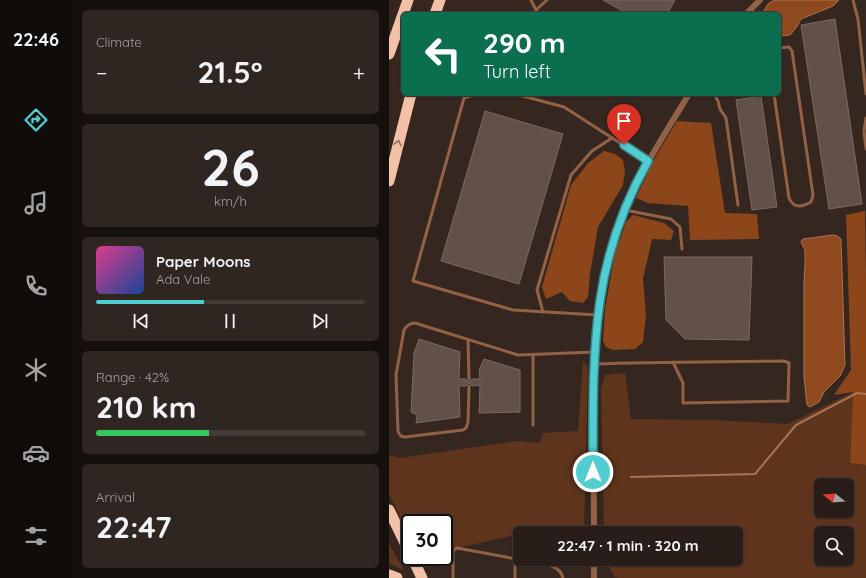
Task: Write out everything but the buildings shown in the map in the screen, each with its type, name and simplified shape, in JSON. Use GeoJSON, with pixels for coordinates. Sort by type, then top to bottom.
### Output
{"type":"FeatureCollection","features":[{"type":"Feature","properties":{"kind":"highway"},"geometry":{"type":"LineString","coordinates":[[404,12],[408,0]]}},
{"type":"Feature","properties":{"kind":"highway"},"geometry":{"type":"LineString","coordinates":[[436,12],[440,0]]}},
{"type":"Feature","properties":{"kind":"highway"},"geometry":{"type":"LineString","coordinates":[[389,54],[401,20]]}},
{"type":"Feature","properties":{"kind":"highway"},"geometry":{"type":"LineString","coordinates":[[389,181],[410,96]]}},
{"type":"Feature","properties":{"kind":"highway"},"geometry":{"type":"LineString","coordinates":[[389,510],[401,535]]}},
{"type":"Feature","properties":{"kind":"highway"},"geometry":{"type":"LineString","coordinates":[[416,566],[422,578]]}},
{"type":"Feature","properties":{"kind":"highway"},"geometry":{"type":"LineString","coordinates":[[389,575],[397,578]]}},
{"type":"Feature","properties":{"kind":"street"},"geometry":{"type":"LineString","coordinates":[[748,12],[760,0]]}},
{"type":"Feature","properties":{"kind":"street"},"geometry":{"type":"LineString","coordinates":[[594,526],[594,364],[598,315],[604,279],[611,250],[631,194],[648,161],[688,96]]}},
{"type":"Feature","properties":{"kind":"street"},"geometry":{"type":"LineString","coordinates":[[594,566],[594,578]]}},
{"type":"Feature","properties":{"kind":"lane"},"geometry":{"type":"LineString","coordinates":[[531,0],[536,10],[547,0]]}},
{"type":"Feature","properties":{"kind":"lane"},"geometry":{"type":"LineString","coordinates":[[853,0],[858,19],[866,94]]}},
{"type":"Feature","properties":{"kind":"lane"},"geometry":{"type":"LineString","coordinates":[[774,96],[789,198],[791,203],[798,207],[804,206],[811,202],[813,195],[792,51],[789,48],[781,48]]}},
{"type":"Feature","properties":{"kind":"lane"},"geometry":{"type":"LineString","coordinates":[[470,96],[464,98],[413,281],[513,310],[598,315]]}},
{"type":"Feature","properties":{"kind":"lane"},"geometry":{"type":"LineString","coordinates":[[523,96],[564,107],[648,161]]}},
{"type":"Feature","properties":{"kind":"lane"},"geometry":{"type":"LineString","coordinates":[[715,96],[725,118],[738,205]]}},
{"type":"Feature","properties":{"kind":"lane"},"geometry":{"type":"LineString","coordinates":[[866,118],[864,131],[866,149]]}},
{"type":"Feature","properties":{"kind":"lane"},"geometry":{"type":"LineString","coordinates":[[543,312],[537,290],[571,174],[592,151],[612,138]]}},
{"type":"Feature","properties":{"kind":"lane"},"geometry":{"type":"LineString","coordinates":[[625,210],[671,219],[681,227],[682,249]]}},
{"type":"Feature","properties":{"kind":"lane"},"geometry":{"type":"LineString","coordinates":[[469,386],[468,422],[466,428],[463,430],[405,438],[399,435],[396,375],[406,326],[411,323],[415,323],[517,355],[595,352]]}},
{"type":"Feature","properties":{"kind":"lane"},"geometry":{"type":"LineString","coordinates":[[468,340],[469,379]]}},
{"type":"Feature","properties":{"kind":"lane"},"geometry":{"type":"LineString","coordinates":[[533,354],[533,425]]}},
{"type":"Feature","properties":{"kind":"lane"},"geometry":{"type":"LineString","coordinates":[[594,364],[673,362],[784,361],[789,363],[788,401],[683,403],[683,383],[673,362]]}},
{"type":"Feature","properties":{"kind":"lane"},"geometry":{"type":"LineString","coordinates":[[453,578],[453,552],[457,548],[513,559]]}},
{"type":"Feature","properties":{"kind":"lane"},"geometry":{"type":"LineString","coordinates":[[515,566],[515,578]]}},
{"type":"Feature","properties":{"kind":"lane"},"geometry":{"type":"LineString","coordinates":[[551,566],[559,570],[563,578]]}},
{"type":"Feature","properties":{"kind":"shaded area"},"geometry":{"type":"Polygon","coordinates":[[[774,0],[839,0],[833,6],[801,19],[790,35],[781,36],[781,12],[763,12],[768,4],[774,0]]]}},
{"type":"Feature","properties":{"kind":"shaded area"},"geometry":{"type":"Polygon","coordinates":[[[677,121],[711,123],[725,213],[757,214],[759,239],[690,240],[688,206],[648,203],[636,198],[652,163],[677,121]]]}},
{"type":"Feature","properties":{"kind":"shaded area"},"geometry":{"type":"Polygon","coordinates":[[[604,151],[615,154],[623,160],[625,171],[623,185],[598,227],[590,274],[588,297],[583,303],[570,301],[562,292],[546,299],[542,287],[571,185],[588,163],[604,151]]]}},
{"type":"Feature","properties":{"kind":"shaded area"},"geometry":{"type":"Polygon","coordinates":[[[865,211],[866,465],[850,463],[853,392],[834,395],[851,370],[846,215],[865,211]]]}},
{"type":"Feature","properties":{"kind":"shaded area"},"geometry":{"type":"Polygon","coordinates":[[[633,215],[664,223],[674,231],[671,240],[652,239],[643,279],[646,315],[643,342],[635,349],[613,350],[606,347],[603,341],[605,309],[615,253],[626,222],[633,215]]]}},
{"type":"Feature","properties":{"kind":"shaded area"},"geometry":{"type":"Polygon","coordinates":[[[833,235],[841,239],[845,365],[840,376],[824,392],[819,402],[810,407],[807,405],[804,377],[805,250],[801,242],[803,239],[833,235]]]}},
{"type":"Feature","properties":{"kind":"shaded area"},"geometry":{"type":"Polygon","coordinates":[[[583,361],[588,368],[584,526],[513,526],[513,535],[453,549],[453,514],[401,514],[401,519],[389,494],[389,455],[400,458],[516,441],[540,443],[543,433],[578,431],[583,361]]]}},
{"type":"Feature","properties":{"kind":"shaded area"},"geometry":{"type":"Polygon","coordinates":[[[625,373],[631,419],[714,420],[788,424],[853,392],[850,463],[866,465],[866,578],[615,577],[608,566],[743,566],[743,526],[604,526],[601,389],[605,375],[625,373]]]}},
{"type":"Feature","properties":{"kind":"shaded area"},"geometry":{"type":"Polygon","coordinates":[[[389,544],[404,570],[389,564],[389,544]]]}},
{"type":"Feature","properties":{"kind":"waterway"},"geometry":{"type":"LineString","coordinates":[[631,477],[755,474],[796,425],[857,393],[866,394]]}},
{"type":"Feature","properties":{"kind":"route"},"geometry":{"type":"LineString","coordinates":[[593,472],[594,364],[596,330],[600,301],[611,250],[620,222],[631,194],[648,161],[624,145]]}}]}
